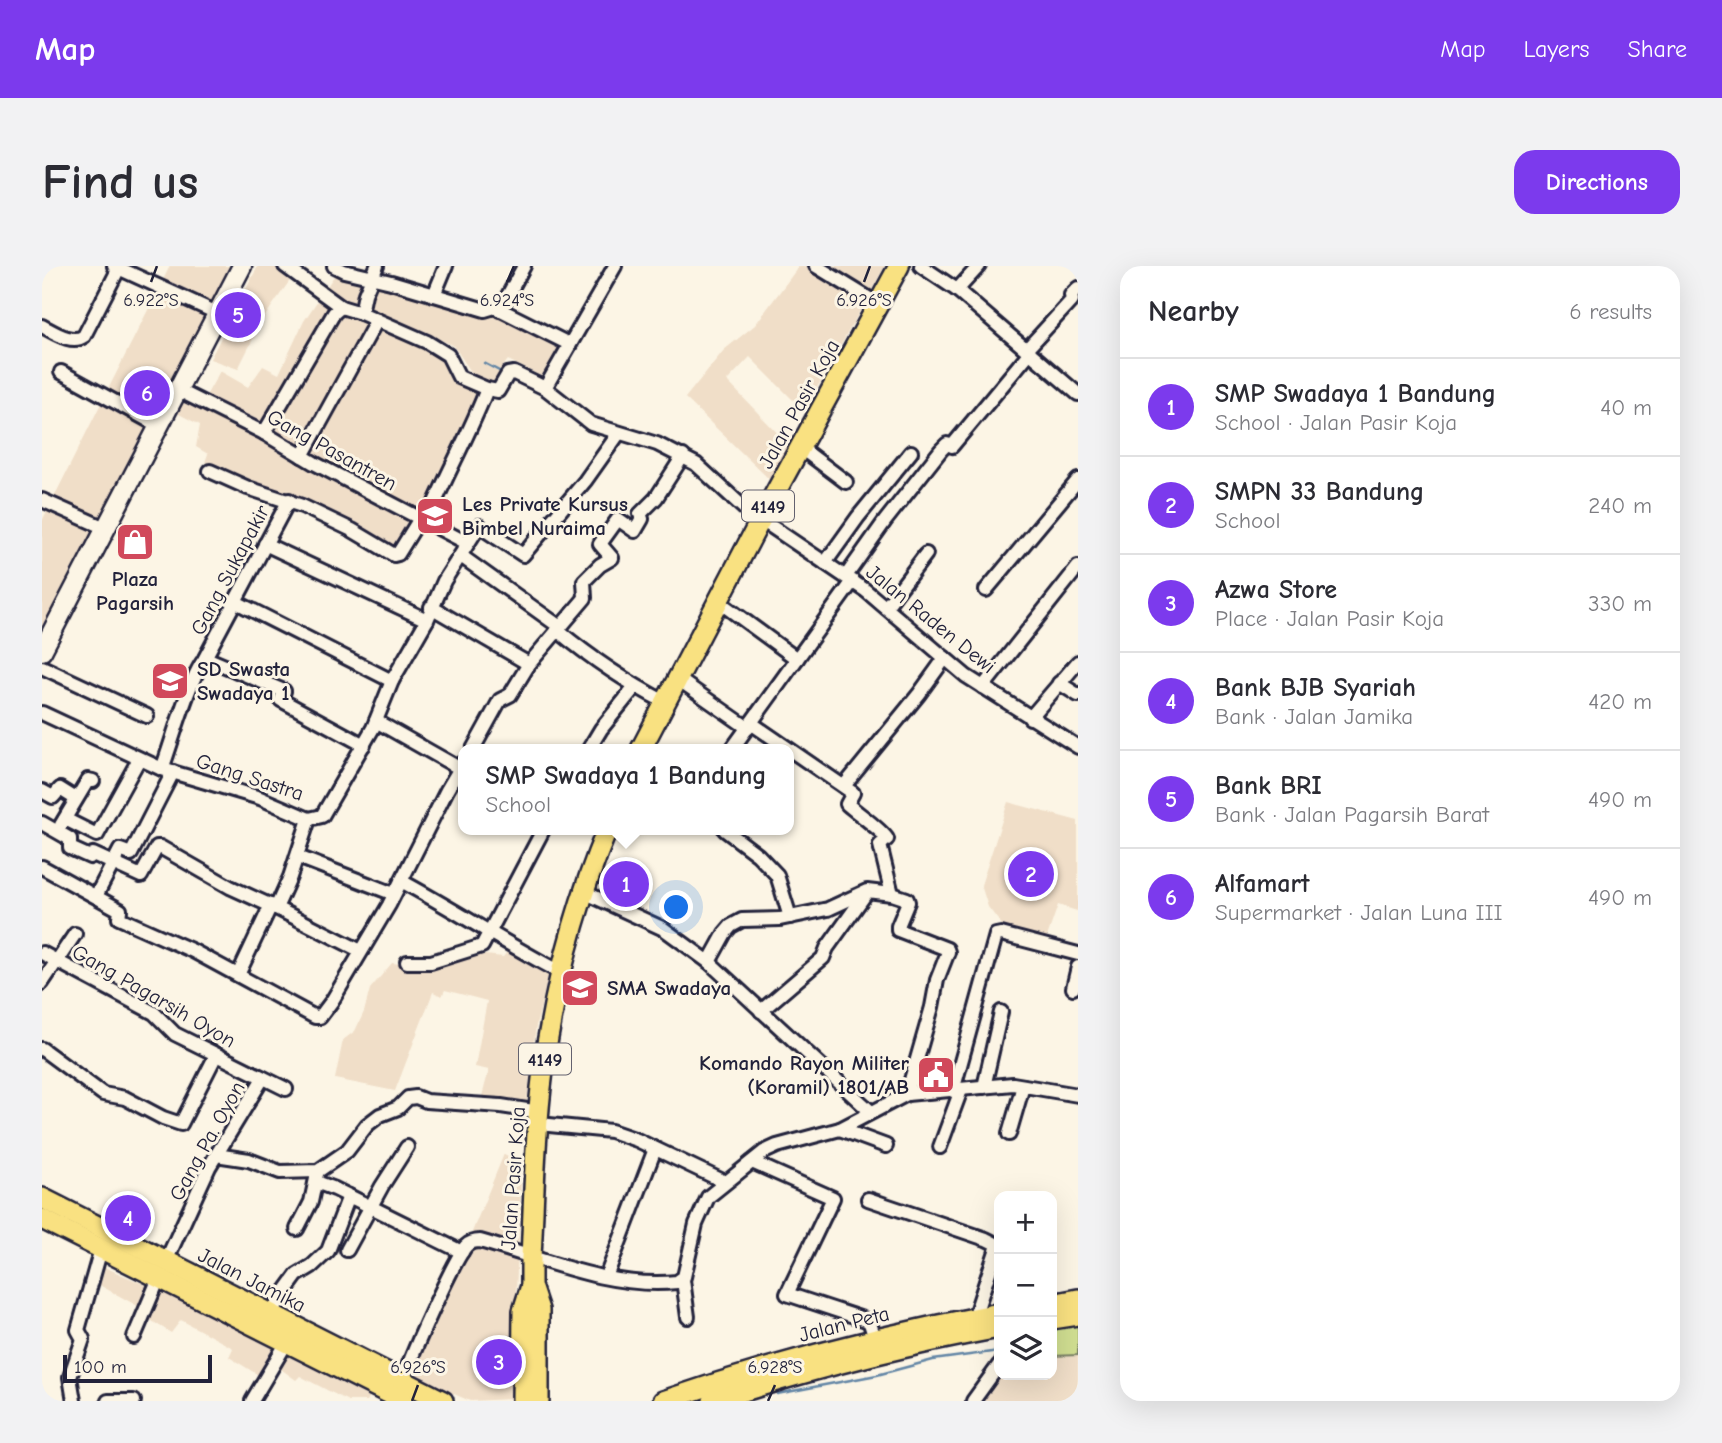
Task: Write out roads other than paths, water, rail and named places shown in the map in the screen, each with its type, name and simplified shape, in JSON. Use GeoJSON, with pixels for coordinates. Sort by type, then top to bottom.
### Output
{"type":"FeatureCollection","features":[{"type":"Feature","properties":{"kind":"main road","name":"Jalan Pasir Koja"},"geometry":{"type":"LineString","coordinates":[[644,744],[761,519],[899,266]]}},
{"type":"Feature","properties":{"kind":"main road","name":"Jalan Pasir Koja"},"geometry":{"type":"LineString","coordinates":[[535,1400],[523,1311],[531,1286],[530,1258],[543,1071],[561,972],[584,892],[605,835]]}},
{"type":"Feature","properties":{"kind":"main road","name":"Jalan Jamika"},"geometry":{"type":"LineString","coordinates":[[42,1198],[374,1395],[404,1391]]}},
{"type":"Feature","properties":{"kind":"main road","name":"Jalan Jamika"},"geometry":{"type":"LineString","coordinates":[[43,1220],[101,1249],[163,1270],[273,1315],[404,1391],[443,1401]]}},
{"type":"Feature","properties":{"kind":"main road"},"geometry":{"type":"LineString","coordinates":[[1057,1303],[1078,1299]]}},
{"type":"Feature","properties":{"kind":"main road","name":"Jalan Peta"},"geometry":{"type":"LineString","coordinates":[[713,1401],[994,1314]]}},
{"type":"Feature","properties":{"kind":"main road"},"geometry":{"type":"LineString","coordinates":[[1057,1318],[1078,1315]]}},
{"type":"Feature","properties":{"kind":"main road","name":"Jalan Peta"},"geometry":{"type":"LineString","coordinates":[[663,1401],[797,1359],[876,1339],[994,1328]]}},
{"type":"Feature","properties":{"kind":"street"},"geometry":{"type":"LineString","coordinates":[[42,651],[47,629],[159,426],[242,266]]}},
{"type":"Feature","properties":{"kind":"street"},"geometry":{"type":"LineString","coordinates":[[210,471],[248,488],[289,500],[352,530],[396,556],[423,522],[462,448],[487,389],[460,377],[448,355],[427,342],[341,307],[285,266]]}},
{"type":"Feature","properties":{"kind":"street"},"geometry":{"type":"LineString","coordinates":[[334,266],[344,271],[374,272],[433,295],[485,310],[493,307],[569,344]]}},
{"type":"Feature","properties":{"kind":"street"},"geometry":{"type":"LineString","coordinates":[[433,295],[446,266]]}},
{"type":"Feature","properties":{"kind":"street"},"geometry":{"type":"LineString","coordinates":[[500,310],[524,266]]}},
{"type":"Feature","properties":{"kind":"street"},"geometry":{"type":"LineString","coordinates":[[545,388],[614,266]]}},
{"type":"Feature","properties":{"kind":"street"},"geometry":{"type":"LineString","coordinates":[[816,266],[878,304]]}},
{"type":"Feature","properties":{"kind":"street"},"geometry":{"type":"LineString","coordinates":[[921,266],[957,290],[1078,394]]}},
{"type":"Feature","properties":{"kind":"street"},"geometry":{"type":"LineString","coordinates":[[957,290],[979,266]]}},
{"type":"Feature","properties":{"kind":"street"},"geometry":{"type":"LineString","coordinates":[[42,326],[73,340],[84,336],[116,267],[217,313]]}},
{"type":"Feature","properties":{"kind":"street"},"geometry":{"type":"LineString","coordinates":[[361,313],[374,272]]}},
{"type":"Feature","properties":{"kind":"street"},"geometry":{"type":"LineString","coordinates":[[736,744],[797,659],[886,521],[947,444],[952,446],[1072,300],[1071,295],[1078,288]]}},
{"type":"Feature","properties":{"kind":"street"},"geometry":{"type":"LineString","coordinates":[[264,433],[334,313],[341,307]]}},
{"type":"Feature","properties":{"kind":"street"},"geometry":{"type":"LineString","coordinates":[[302,456],[377,320]]}},
{"type":"Feature","properties":{"kind":"street"},"geometry":{"type":"LineString","coordinates":[[61,372],[159,426]]}},
{"type":"Feature","properties":{"kind":"street","name":"Jalan Raden Dewi"},"geometry":{"type":"LineString","coordinates":[[487,389],[498,391],[508,374],[514,373],[545,388],[591,424],[657,444],[683,456],[696,464],[744,508],[886,607],[983,687],[1078,747]]}},
{"type":"Feature","properties":{"kind":"street","name":"Gang Pasantren"},"geometry":{"type":"LineString","coordinates":[[178,390],[264,433],[423,522],[467,543]]}},
{"type":"Feature","properties":{"kind":"street"},"geometry":{"type":"LineString","coordinates":[[309,819],[322,816],[364,745],[392,681],[444,581],[479,526],[523,555],[585,481],[620,433]]}},
{"type":"Feature","properties":{"kind":"street"},"geometry":{"type":"LineString","coordinates":[[801,448],[846,482]]}},
{"type":"Feature","properties":{"kind":"street"},"geometry":{"type":"LineString","coordinates":[[825,563],[911,452]]}},
{"type":"Feature","properties":{"kind":"street"},"geometry":{"type":"LineString","coordinates":[[476,744],[495,707],[505,695],[510,695],[529,664],[586,598],[584,581],[600,565],[612,558],[600,544],[613,524],[618,519],[635,531],[642,519],[640,514],[656,498],[683,456]]}},
{"type":"Feature","properties":{"kind":"street"},"geometry":{"type":"LineString","coordinates":[[986,590],[1078,480]]}},
{"type":"Feature","properties":{"kind":"street"},"geometry":{"type":"LineString","coordinates":[[42,500],[104,528]]}},
{"type":"Feature","properties":{"kind":"street","name":"Gang Sukapakir"},"geometry":{"type":"LineString","coordinates":[[114,864],[120,850],[131,854],[167,771],[190,688],[289,500]]}},
{"type":"Feature","properties":{"kind":"street"},"geometry":{"type":"LineString","coordinates":[[265,544],[429,614],[529,664]]}},
{"type":"Feature","properties":{"kind":"street"},"geometry":{"type":"LineString","coordinates":[[886,607],[926,554]]}},
{"type":"Feature","properties":{"kind":"street"},"geometry":{"type":"LineString","coordinates":[[461,556],[559,629],[584,653],[635,687],[666,702]]}},
{"type":"Feature","properties":{"kind":"street"},"geometry":{"type":"LineString","coordinates":[[983,687],[1078,567]]}},
{"type":"Feature","properties":{"kind":"street"},"geometry":{"type":"LineString","coordinates":[[234,601],[392,681]]}},
{"type":"Feature","properties":{"kind":"street"},"geometry":{"type":"LineString","coordinates":[[718,601],[797,659]]}},
{"type":"Feature","properties":{"kind":"street","name":"Gang Sukapakir"},"geometry":{"type":"LineString","coordinates":[[205,658],[284,691],[281,700],[364,745]]}},
{"type":"Feature","properties":{"kind":"street"},"geometry":{"type":"LineString","coordinates":[[844,786],[945,658]]}},
{"type":"Feature","properties":{"kind":"street"},"geometry":{"type":"LineString","coordinates":[[1030,718],[1078,662]]}},
{"type":"Feature","properties":{"kind":"street"},"geometry":{"type":"LineString","coordinates":[[42,667],[147,716]]}},
{"type":"Feature","properties":{"kind":"street"},"geometry":{"type":"LineString","coordinates":[[678,678],[778,744]]}},
{"type":"Feature","properties":{"kind":"street"},"geometry":{"type":"LineString","coordinates":[[1059,683],[1078,695]]}},
{"type":"Feature","properties":{"kind":"street"},"geometry":{"type":"LineString","coordinates":[[592,744],[635,687]]}},
{"type":"Feature","properties":{"kind":"street","name":"Gang Sastra"},"geometry":{"type":"LineString","coordinates":[[42,713],[167,771],[260,798],[309,819],[298,857],[238,975]]}},
{"type":"Feature","properties":{"kind":"street"},"geometry":{"type":"LineString","coordinates":[[376,721],[458,772]]}},
{"type":"Feature","properties":{"kind":"street"},"geometry":{"type":"LineString","coordinates":[[794,755],[853,793],[847,804],[885,835],[887,841],[880,845],[892,894]]}},
{"type":"Feature","properties":{"kind":"street"},"geometry":{"type":"LineString","coordinates":[[65,819],[97,835],[139,759]]}},
{"type":"Feature","properties":{"kind":"street"},"geometry":{"type":"LineString","coordinates":[[42,867],[120,909],[119,918],[193,951],[315,1017],[320,1017],[394,894],[458,777]]}},
{"type":"Feature","properties":{"kind":"street"},"geometry":{"type":"LineString","coordinates":[[62,834],[65,819],[76,799],[88,780],[93,781]]}},
{"type":"Feature","properties":{"kind":"street"},"geometry":{"type":"LineString","coordinates":[[42,791],[53,797],[60,789],[76,799]]}},
{"type":"Feature","properties":{"kind":"street"},"geometry":{"type":"LineString","coordinates":[[42,823],[71,840],[71,848],[90,857],[93,854],[144,876],[157,847],[160,847],[230,887],[361,951]]}},
{"type":"Feature","properties":{"kind":"street"},"geometry":{"type":"LineString","coordinates":[[407,962],[430,961],[479,948],[540,835]]}},
{"type":"Feature","properties":{"kind":"street"},"geometry":{"type":"LineString","coordinates":[[732,835],[758,855],[777,875],[790,916]]}},
{"type":"Feature","properties":{"kind":"street"},"geometry":{"type":"LineString","coordinates":[[298,857],[394,894]]}},
{"type":"Feature","properties":{"kind":"street"},"geometry":{"type":"LineString","coordinates":[[96,896],[114,864]]}},
{"type":"Feature","properties":{"kind":"street"},"geometry":{"type":"LineString","coordinates":[[401,881],[561,972]]}},
{"type":"Feature","properties":{"kind":"street"},"geometry":{"type":"LineString","coordinates":[[761,1011],[823,958],[827,948],[867,891]]}},
{"type":"Feature","properties":{"kind":"street"},"geometry":{"type":"LineString","coordinates":[[709,962],[720,940],[737,922],[828,909],[867,891],[892,894],[908,902],[898,930],[947,949],[948,952],[937,980],[907,1094]]}},
{"type":"Feature","properties":{"kind":"street"},"geometry":{"type":"LineString","coordinates":[[584,892],[664,929],[709,962],[870,1111]]}},
{"type":"Feature","properties":{"kind":"street"},"geometry":{"type":"LineString","coordinates":[[42,984],[75,934]]}},
{"type":"Feature","properties":{"kind":"street"},"geometry":{"type":"LineString","coordinates":[[940,1147],[996,936],[1001,934],[1078,954]]}},
{"type":"Feature","properties":{"kind":"street","name":"Gang Pagarsih Oyon"},"geometry":{"type":"LineString","coordinates":[[42,953],[154,1013],[175,1034],[286,1088]]}},
{"type":"Feature","properties":{"kind":"street"},"geometry":{"type":"LineString","coordinates":[[1073,988],[1078,967]]}},
{"type":"Feature","properties":{"kind":"street"},"geometry":{"type":"LineString","coordinates":[[984,1087],[1001,1012]]}},
{"type":"Feature","properties":{"kind":"street"},"geometry":{"type":"LineString","coordinates":[[42,1049],[103,1094],[125,1098],[181,1125],[216,1055]]}},
{"type":"Feature","properties":{"kind":"street","name":"Gang Pa. Oyon"},"geometry":{"type":"LineString","coordinates":[[134,1337],[216,1155],[263,1078]]}},
{"type":"Feature","properties":{"kind":"street"},"geometry":{"type":"LineString","coordinates":[[688,1317],[683,1280],[695,1224],[703,1205],[725,1182],[764,1152],[840,1129],[907,1094],[1013,1084],[1078,1095]]}},
{"type":"Feature","properties":{"kind":"street"},"geometry":{"type":"LineString","coordinates":[[1009,1134],[1023,1086]]}},
{"type":"Feature","properties":{"kind":"street"},"geometry":{"type":"LineString","coordinates":[[297,1229],[309,1208],[317,1176],[347,1151],[367,1125],[380,1115],[398,1108],[408,1098],[416,1097],[426,1101],[501,1106],[539,1118],[611,1131],[637,1140],[725,1182]]}},
{"type":"Feature","properties":{"kind":"street"},"geometry":{"type":"LineString","coordinates":[[840,1129],[886,1146]]}},
{"type":"Feature","properties":{"kind":"street"},"geometry":{"type":"LineString","coordinates":[[347,1250],[407,1147]]}},
{"type":"Feature","properties":{"kind":"street"},"geometry":{"type":"LineString","coordinates":[[606,1277],[655,1149]]}},
{"type":"Feature","properties":{"kind":"street"},"geometry":{"type":"LineString","coordinates":[[216,1155],[249,1160],[280,1172],[317,1176],[349,1196],[462,1252]]}},
{"type":"Feature","properties":{"kind":"street"},"geometry":{"type":"LineString","coordinates":[[752,1162],[833,1199],[787,1294],[866,1320],[870,1323],[876,1339]]}},
{"type":"Feature","properties":{"kind":"street"},"geometry":{"type":"LineString","coordinates":[[273,1315],[278,1301],[297,1275],[328,1251],[349,1196]]}},
{"type":"Feature","properties":{"kind":"street"},"geometry":{"type":"LineString","coordinates":[[868,1199],[998,1245],[974,1318]]}},
{"type":"Feature","properties":{"kind":"street"},"geometry":{"type":"LineString","coordinates":[[404,1391],[441,1295],[462,1252],[473,1241],[606,1277],[673,1283],[683,1280]]}},
{"type":"Feature","properties":{"kind":"street"},"geometry":{"type":"LineString","coordinates":[[74,1401],[70,1377],[83,1339],[78,1331],[101,1249]]}},
{"type":"Feature","properties":{"kind":"street"},"geometry":{"type":"LineString","coordinates":[[252,1401],[287,1342]]}},
{"type":"Feature","properties":{"kind":"street"},"geometry":{"type":"LineString","coordinates":[[972,1401],[994,1372]]}},
{"type":"Feature","properties":{"kind":"street"},"geometry":{"type":"LineString","coordinates":[[108,1401],[134,1401]]}},
{"type":"Feature","properties":{"kind":"waterway"},"geometry":{"type":"LineString","coordinates":[[484,363],[503,373]]}},
{"type":"Feature","properties":{"kind":"waterway"},"geometry":{"type":"LineString","coordinates":[[777,1394],[877,1375],[933,1360],[994,1352]]}},
{"type":"Feature","properties":{"kind":"place","name":"Bank BRI"},"geometry":{"type":"Point","coordinates":[238,315]}},
{"type":"Feature","properties":{"kind":"place","name":"Alfamart"},"geometry":{"type":"Point","coordinates":[147,393]}},
{"type":"Feature","properties":{"kind":"place","name":"Les Private Kursus Bimbel Nuraima"},"geometry":{"type":"Point","coordinates":[435,516]}},
{"type":"Feature","properties":{"kind":"place","name":"Plaza Pagarsih"},"geometry":{"type":"Point","coordinates":[135,542]}},
{"type":"Feature","properties":{"kind":"place","name":"SD Swasta Swadaya 1"},"geometry":{"type":"Point","coordinates":[170,681]}},
{"type":"Feature","properties":{"kind":"place","name":"SMPN 33 Bandung"},"geometry":{"type":"Point","coordinates":[1031,874]}},
{"type":"Feature","properties":{"kind":"place","name":"SMP Swadaya 1 Bandung"},"geometry":{"type":"Point","coordinates":[626,884]}},
{"type":"Feature","properties":{"kind":"place","name":"SMA Swadaya"},"geometry":{"type":"Point","coordinates":[580,988]}},
{"type":"Feature","properties":{"kind":"place","name":"Komando Rayon Militer (Koramil) 1801/AB"},"geometry":{"type":"Point","coordinates":[936,1075]}},
{"type":"Feature","properties":{"kind":"place","name":"Bank BJB Syariah"},"geometry":{"type":"Point","coordinates":[128,1218]}},
{"type":"Feature","properties":{"kind":"place","name":"Azwa Store"},"geometry":{"type":"Point","coordinates":[499,1362]}}]}
